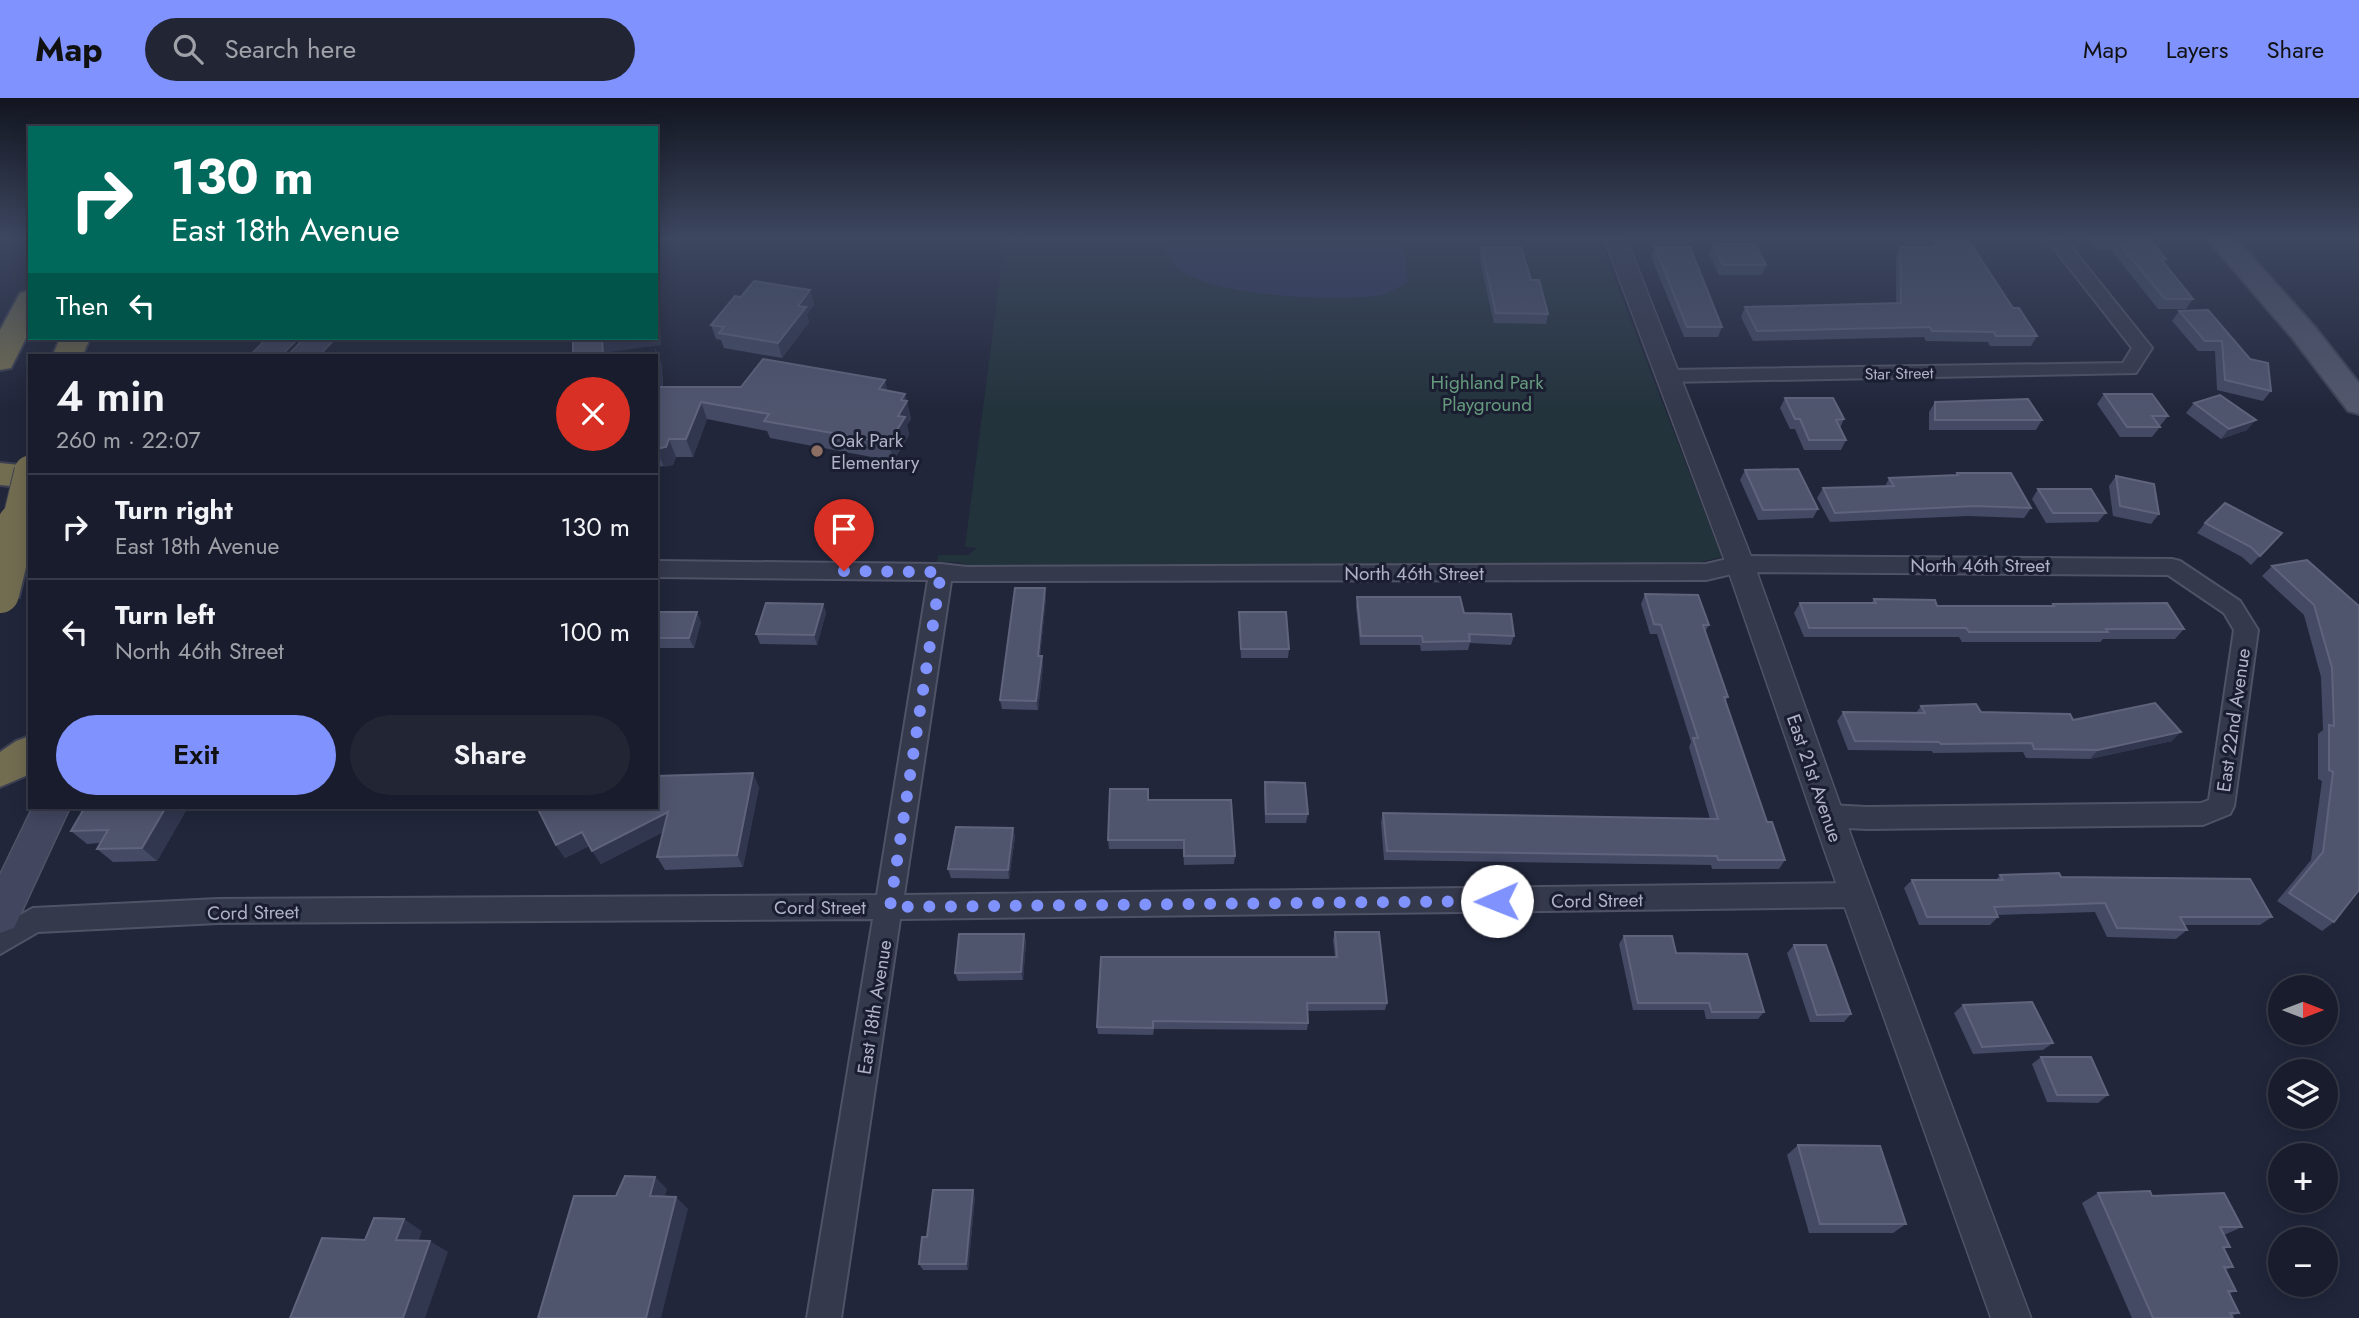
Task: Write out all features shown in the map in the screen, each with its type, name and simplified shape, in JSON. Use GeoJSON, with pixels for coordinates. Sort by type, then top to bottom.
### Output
{"type":"FeatureCollection","features":[{"type":"Feature","properties":{"kind":"highway"},"geometry":{"type":"LineString","coordinates":[[0,361],[28,303]]}},
{"type":"Feature","properties":{"kind":"highway"},"geometry":{"type":"LineString","coordinates":[[0,474],[28,477]]}},
{"type":"Feature","properties":{"kind":"highway"},"geometry":{"type":"LineString","coordinates":[[0,594],[28,479]]}},
{"type":"Feature","properties":{"kind":"highway"},"geometry":{"type":"LineString","coordinates":[[0,771],[28,754]]}},
{"type":"Feature","properties":{"kind":"main road"},"geometry":{"type":"LineString","coordinates":[[2270,295],[2304,333],[2359,404]]}},
{"type":"Feature","properties":{"kind":"main road"},"geometry":{"type":"LineString","coordinates":[[266,354],[283,340]]}},
{"type":"Feature","properties":{"kind":"main road"},"geometry":{"type":"LineString","coordinates":[[304,354],[319,340]]}},
{"type":"Feature","properties":{"kind":"main road"},"geometry":{"type":"LineString","coordinates":[[0,534],[28,518]]}},
{"type":"Feature","properties":{"kind":"main road"},"geometry":{"type":"LineString","coordinates":[[0,578],[28,562]]}},
{"type":"Feature","properties":{"kind":"main road"},"geometry":{"type":"LineString","coordinates":[[0,916],[50,809]]}},
{"type":"Feature","properties":{"kind":"street","name":"East 21st Avenue"},"geometry":{"type":"LineString","coordinates":[[1637,295],[1740,564],[1828,816],[2011,1318]]}},
{"type":"Feature","properties":{"kind":"street","name":"Star Street"},"geometry":{"type":"LineString","coordinates":[[1669,376],[2129,369],[2142,348],[2100,295]]}},
{"type":"Feature","properties":{"kind":"street","name":"North 46th Street"},"geometry":{"type":"LineString","coordinates":[[658,569],[941,572],[967,575],[1706,572],[1740,564],[2172,567]]}},
{"type":"Feature","properties":{"kind":"street","name":"East 22nd Avenue"},"geometry":{"type":"LineString","coordinates":[[1828,816],[1867,818],[2203,814],[2221,806],[2246,630],[2232,607],[2172,567]]}},
{"type":"Feature","properties":{"kind":"street","name":"East 18th Avenue"},"geometry":{"type":"LineString","coordinates":[[824,1318],[941,572]]}},
{"type":"Feature","properties":{"kind":"street","name":"Cord Street"},"geometry":{"type":"LineString","coordinates":[[0,942],[33,920],[218,911],[890,907],[1857,895]]}},
{"type":"Feature","properties":{"kind":"green space","name":"Highland Park Playground"},"geometry":{"type":"Polygon","coordinates":[[[998,295],[1621,295],[1722,557],[1701,562],[970,566],[957,562],[937,562],[938,555],[968,555],[977,548],[965,547],[998,295]]]}},
{"type":"Feature","properties":{"kind":"water"},"geometry":{"type":"Polygon","coordinates":[[[1272,295],[1381,295],[1332,298],[1272,295]]]}},
{"type":"Feature","properties":{"kind":"building"},"geometry":{"type":"Polygon","coordinates":[[[806,295],[798,306],[806,307],[778,343],[719,333],[724,327],[711,325],[735,296],[806,295]]]}},
{"type":"Feature","properties":{"kind":"building"},"geometry":{"type":"Polygon","coordinates":[[[1492,295],[1543,295],[1548,314],[1496,313],[1492,295]]]}},
{"type":"Feature","properties":{"kind":"building"},"geometry":{"type":"Polygon","coordinates":[[[1674,295],[1709,295],[1722,327],[1687,327],[1674,295]]]}},
{"type":"Feature","properties":{"kind":"building"},"geometry":{"type":"Polygon","coordinates":[[[1901,295],[2004,295],[2013,308],[2019,308],[2037,336],[1932,331],[1930,327],[1757,331],[1745,307],[1901,303],[1901,295]]]}},
{"type":"Feature","properties":{"kind":"building"},"geometry":{"type":"Polygon","coordinates":[[[2162,295],[2190,295],[2193,299],[2165,299],[2162,295]]]}},
{"type":"Feature","properties":{"kind":"building"},"geometry":{"type":"Polygon","coordinates":[[[2208,310],[2250,359],[2268,363],[2271,391],[2225,380],[2222,341],[2205,341],[2179,311],[2208,310]]]}},
{"type":"Feature","properties":{"kind":"building"},"geometry":{"type":"Polygon","coordinates":[[[573,340],[602,340],[603,354],[573,354],[573,340]]]}},
{"type":"Feature","properties":{"kind":"building"},"geometry":{"type":"Polygon","coordinates":[[[763,359],[885,380],[879,389],[905,394],[901,400],[907,401],[898,416],[905,417],[889,443],[764,421],[769,414],[701,402],[686,439],[669,439],[666,447],[658,449],[658,387],[741,387],[763,359]]]}},
{"type":"Feature","properties":{"kind":"building"},"geometry":{"type":"Polygon","coordinates":[[[2104,394],[2152,394],[2168,416],[2152,416],[2160,427],[2127,427],[2104,394]]]}},
{"type":"Feature","properties":{"kind":"building"},"geometry":{"type":"Polygon","coordinates":[[[2220,395],[2256,420],[2229,429],[2194,403],[2220,395]]]}},
{"type":"Feature","properties":{"kind":"building"},"geometry":{"type":"Polygon","coordinates":[[[1785,398],[1833,398],[1844,419],[1836,420],[1846,440],[1809,440],[1800,419],[1795,419],[1785,398]]]}},
{"type":"Feature","properties":{"kind":"building"},"geometry":{"type":"Polygon","coordinates":[[[2028,399],[2042,420],[1935,420],[1935,402],[2028,399]]]}},
{"type":"Feature","properties":{"kind":"building"},"geometry":{"type":"Polygon","coordinates":[[[1798,469],[1818,509],[1763,510],[1745,470],[1798,469]]]}},
{"type":"Feature","properties":{"kind":"building"},"geometry":{"type":"Polygon","coordinates":[[[1957,473],[2011,473],[2031,508],[1974,506],[1835,513],[1823,488],[1894,486],[1889,478],[1958,475],[1957,473]]]}},
{"type":"Feature","properties":{"kind":"building"},"geometry":{"type":"Polygon","coordinates":[[[2116,476],[2154,484],[2159,514],[2120,506],[2116,476]]]}},
{"type":"Feature","properties":{"kind":"building"},"geometry":{"type":"Polygon","coordinates":[[[2038,489],[2091,489],[2106,513],[2053,513],[2038,489]]]}},
{"type":"Feature","properties":{"kind":"building"},"geometry":{"type":"Polygon","coordinates":[[[2225,503],[2282,533],[2260,556],[2251,547],[2205,523],[2225,503]]]}},
{"type":"Feature","properties":{"kind":"building"},"geometry":{"type":"Polygon","coordinates":[[[2307,560],[2359,606],[2359,890],[2334,922],[2289,893],[2323,852],[2333,772],[2329,770],[2329,725],[2334,726],[2332,668],[2314,605],[2272,566],[2307,560]]]}},
{"type":"Feature","properties":{"kind":"building"},"geometry":{"type":"Polygon","coordinates":[[[1015,588],[1045,588],[1038,656],[1042,656],[1036,701],[1000,700],[1015,588]]]}},
{"type":"Feature","properties":{"kind":"building"},"geometry":{"type":"Polygon","coordinates":[[[1645,594],[1698,595],[1709,625],[1703,625],[1728,697],[1724,697],[1767,822],[1772,822],[1785,860],[1718,860],[1717,856],[1387,851],[1383,813],[1718,819],[1693,738],[1698,738],[1661,625],[1654,624],[1645,594]]]}},
{"type":"Feature","properties":{"kind":"building"},"geometry":{"type":"Polygon","coordinates":[[[1357,597],[1460,597],[1464,613],[1511,614],[1514,636],[1469,634],[1470,641],[1423,642],[1422,636],[1361,636],[1357,597]]]}},
{"type":"Feature","properties":{"kind":"building"},"geometry":{"type":"Polygon","coordinates":[[[1874,599],[1935,600],[1937,606],[2167,603],[2184,629],[1969,632],[1966,628],[1809,628],[1800,603],[1876,603],[1874,599]]]}},
{"type":"Feature","properties":{"kind":"building"},"geometry":{"type":"Polygon","coordinates":[[[766,603],[823,604],[814,635],[756,634],[766,603]]]}},
{"type":"Feature","properties":{"kind":"building"},"geometry":{"type":"Polygon","coordinates":[[[658,612],[697,612],[689,638],[658,638],[658,612]]]}},
{"type":"Feature","properties":{"kind":"building"},"geometry":{"type":"Polygon","coordinates":[[[1239,612],[1286,612],[1289,649],[1241,649],[1239,612]]]}},
{"type":"Feature","properties":{"kind":"building"},"geometry":{"type":"Polygon","coordinates":[[[2155,703],[2181,732],[2098,750],[2034,749],[2032,743],[1855,741],[1843,712],[1925,713],[1921,706],[1976,704],[1981,712],[2070,714],[2073,720],[2155,703]]]}},
{"type":"Feature","properties":{"kind":"building"},"geometry":{"type":"Polygon","coordinates":[[[753,773],[737,855],[657,857],[668,812],[592,851],[582,832],[556,845],[538,809],[658,809],[658,776],[753,773]]]}},
{"type":"Feature","properties":{"kind":"building"},"geometry":{"type":"Polygon","coordinates":[[[1265,782],[1305,783],[1308,814],[1266,814],[1265,782]]]}},
{"type":"Feature","properties":{"kind":"building"},"geometry":{"type":"Polygon","coordinates":[[[1110,789],[1148,789],[1148,800],[1231,800],[1235,856],[1184,856],[1184,840],[1108,840],[1110,789]]]}},
{"type":"Feature","properties":{"kind":"building"},"geometry":{"type":"Polygon","coordinates":[[[84,809],[165,809],[142,848],[97,849],[108,830],[71,831],[84,809]]]}},
{"type":"Feature","properties":{"kind":"building"},"geometry":{"type":"Polygon","coordinates":[[[956,827],[1013,828],[1008,870],[948,869],[956,827]]]}},
{"type":"Feature","properties":{"kind":"building"},"geometry":{"type":"Polygon","coordinates":[[[2059,873],[2061,877],[2250,879],[2272,917],[2180,917],[2187,930],[2117,928],[2105,903],[1994,907],[1998,917],[1927,917],[1912,880],[2003,880],[2000,875],[2059,873]]]}},
{"type":"Feature","properties":{"kind":"building"},"geometry":{"type":"Polygon","coordinates":[[[1335,932],[1379,932],[1387,1003],[1307,1003],[1308,1023],[1153,1021],[1153,1028],[1097,1027],[1101,957],[1337,957],[1335,932]]]}},
{"type":"Feature","properties":{"kind":"building"},"geometry":{"type":"Polygon","coordinates":[[[959,934],[1024,934],[1021,972],[955,973],[959,934]]]}},
{"type":"Feature","properties":{"kind":"building"},"geometry":{"type":"Polygon","coordinates":[[[1624,936],[1672,936],[1676,953],[1747,954],[1764,1012],[1712,1012],[1709,1003],[1638,1003],[1624,936]]]}},
{"type":"Feature","properties":{"kind":"building"},"geometry":{"type":"Polygon","coordinates":[[[1794,945],[1826,945],[1851,1014],[1817,1015],[1794,945]]]}},
{"type":"Feature","properties":{"kind":"building"},"geometry":{"type":"Polygon","coordinates":[[[2032,1002],[2053,1043],[1982,1047],[1963,1005],[2032,1002]]]}},
{"type":"Feature","properties":{"kind":"building"},"geometry":{"type":"Polygon","coordinates":[[[2041,1057],[2091,1057],[2108,1095],[2057,1095],[2041,1057]]]}},
{"type":"Feature","properties":{"kind":"building"},"geometry":{"type":"Polygon","coordinates":[[[1798,1145],[1880,1146],[1906,1224],[1820,1224],[1798,1145]]]}},
{"type":"Feature","properties":{"kind":"building"},"geometry":{"type":"Polygon","coordinates":[[[625,1176],[655,1177],[650,1196],[676,1197],[646,1318],[538,1318],[574,1196],[616,1196],[625,1176]]]}},
{"type":"Feature","properties":{"kind":"building"},"geometry":{"type":"Polygon","coordinates":[[[933,1190],[973,1190],[966,1264],[919,1264],[922,1237],[927,1237],[933,1190]]]}},
{"type":"Feature","properties":{"kind":"building"},"geometry":{"type":"Polygon","coordinates":[[[2150,1191],[2152,1196],[2224,1193],[2242,1227],[2220,1227],[2230,1247],[2223,1247],[2233,1267],[2224,1267],[2236,1291],[2228,1291],[2239,1313],[2230,1313],[2233,1318],[2153,1318],[2098,1193],[2150,1191]]]}},
{"type":"Feature","properties":{"kind":"building"},"geometry":{"type":"Polygon","coordinates":[[[374,1218],[404,1219],[396,1240],[430,1241],[403,1318],[290,1318],[322,1238],[365,1240],[374,1218]]]}},
{"type":"Feature","properties":{"kind":"place","name":"Oak Park Elementary"},"geometry":{"type":"Point","coordinates":[817,451]}},
{"type":"Feature","properties":{"kind":"route"},"geometry":{"type":"LineString","coordinates":[[844,571],[941,572],[890,907],[1497,901]]}}]}
